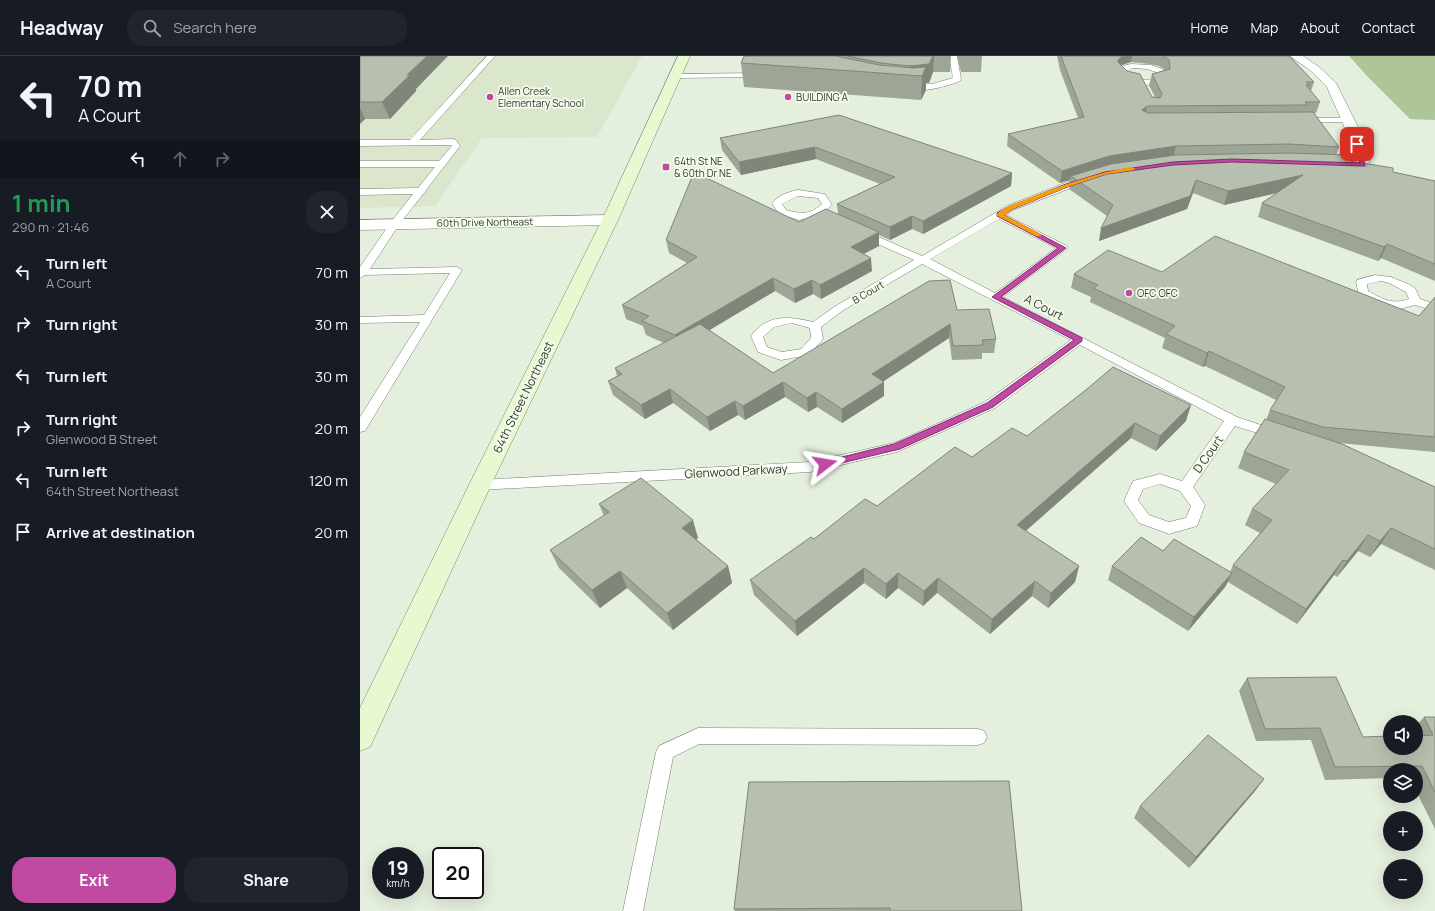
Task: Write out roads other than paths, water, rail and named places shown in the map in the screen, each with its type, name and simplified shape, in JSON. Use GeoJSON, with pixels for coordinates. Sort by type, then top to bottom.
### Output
{"type":"FeatureCollection","features":[{"type":"Feature","properties":{"kind":"main road","name":"64th Street Northeast"},"geometry":{"type":"LineString","coordinates":[[360,738],[480,485],[610,220],[684,56]]}},
{"type":"Feature","properties":{"kind":"street"},"geometry":{"type":"LineString","coordinates":[[1296,56],[1315,69],[1332,86],[1354,133],[1363,166]]}},
{"type":"Feature","properties":{"kind":"street","name":"60th Drive Northeast"},"geometry":{"type":"LineString","coordinates":[[360,225],[610,220]]}},
{"type":"Feature","properties":{"kind":"lane"},"geometry":{"type":"LineString","coordinates":[[413,142],[491,56]]}},
{"type":"Feature","properties":{"kind":"lane"},"geometry":{"type":"LineString","coordinates":[[896,86],[919,88],[948,84],[956,79],[953,56]]}},
{"type":"Feature","properties":{"kind":"lane"},"geometry":{"type":"LineString","coordinates":[[1129,64],[1152,68],[1162,72],[1164,75],[1160,80],[1143,85],[1122,74],[1123,69],[1129,64]]}},
{"type":"Feature","properties":{"kind":"lane"},"geometry":{"type":"LineString","coordinates":[[675,76],[770,75]]}},
{"type":"Feature","properties":{"kind":"lane"},"geometry":{"type":"LineString","coordinates":[[1292,120],[1348,120]]}},
{"type":"Feature","properties":{"kind":"lane"},"geometry":{"type":"LineString","coordinates":[[360,143],[453,142],[456,146],[422,191],[394,224],[361,273]]}},
{"type":"Feature","properties":{"kind":"lane"},"geometry":{"type":"LineString","coordinates":[[360,164],[442,164]]}},
{"type":"Feature","properties":{"kind":"lane","name":"B Court"},"geometry":{"type":"LineString","coordinates":[[814,326],[838,309],[1010,208],[1068,185],[1094,177]]}},
{"type":"Feature","properties":{"kind":"lane"},"geometry":{"type":"LineString","coordinates":[[360,192],[422,191]]}},
{"type":"Feature","properties":{"kind":"lane","name":"A Court"},"geometry":{"type":"LineString","coordinates":[[818,213],[923,260],[1232,420],[1292,440]]}},
{"type":"Feature","properties":{"kind":"lane"},"geometry":{"type":"LineString","coordinates":[[996,297],[1063,248],[999,215]]}},
{"type":"Feature","properties":{"kind":"lane"},"geometry":{"type":"LineString","coordinates":[[360,428],[457,270],[361,273]]}},
{"type":"Feature","properties":{"kind":"lane"},"geometry":{"type":"LineString","coordinates":[[1415,301],[1435,308]]}},
{"type":"Feature","properties":{"kind":"lane"},"geometry":{"type":"LineString","coordinates":[[360,320],[428,318]]}},
{"type":"Feature","properties":{"kind":"lane"},"geometry":{"type":"LineString","coordinates":[[792,320],[814,326],[817,339],[805,352],[781,356],[762,350],[757,336],[770,324],[792,320]]}},
{"type":"Feature","properties":{"kind":"lane","name":"Glenwood Parkway"},"geometry":{"type":"LineString","coordinates":[[480,485],[810,467],[897,447],[990,405],[1079,340]]}},
{"type":"Feature","properties":{"kind":"lane","name":"D Court"},"geometry":{"type":"LineString","coordinates":[[1185,488],[1232,420]]}},
{"type":"Feature","properties":{"kind":"lane"},"geometry":{"type":"LineString","coordinates":[[1160,479],[1185,488],[1198,505],[1192,522],[1169,528],[1144,519],[1131,501],[1138,485],[1160,479]]}},
{"type":"Feature","properties":{"kind":"lane"},"geometry":{"type":"LineString","coordinates":[[633,911],[665,752],[698,736],[978,737]]}},
{"type":"Feature","properties":{"kind":"place","name":"Allen Creek Elementary School"},"geometry":{"type":"Point","coordinates":[490,97]}},
{"type":"Feature","properties":{"kind":"place","name":"BUILDING A"},"geometry":{"type":"Point","coordinates":[788,97]}},
{"type":"Feature","properties":{"kind":"place","name":"64th St NE & 60th Dr NE"},"geometry":{"type":"Point","coordinates":[666,167]}},
{"type":"Feature","properties":{"kind":"place","name":"OFC OFC"},"geometry":{"type":"Point","coordinates":[1129,293]}}]}
